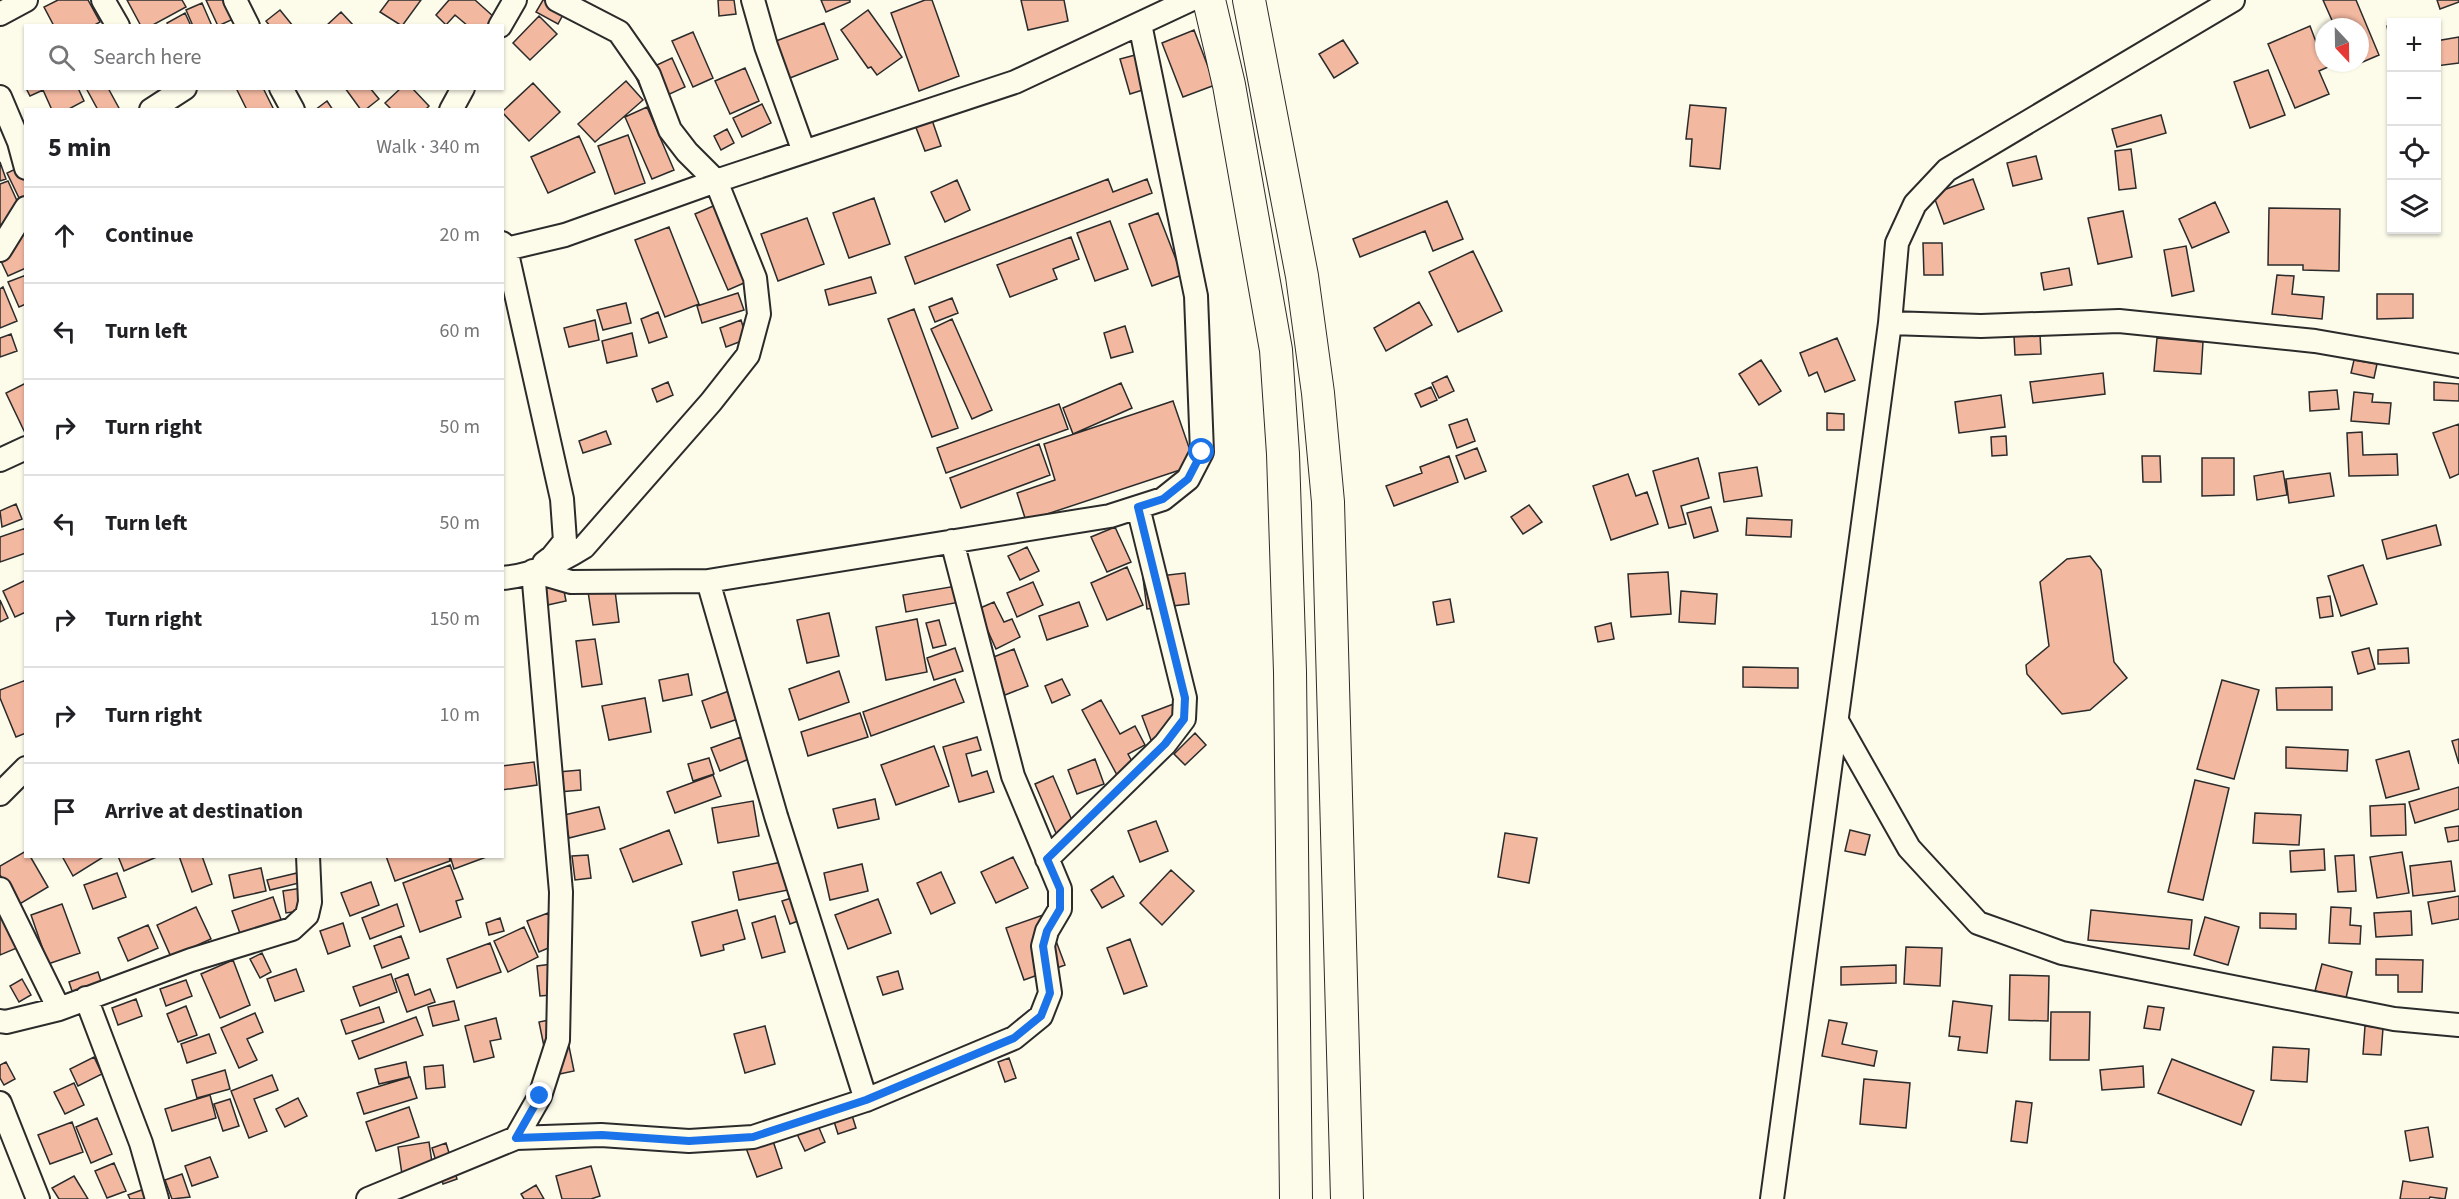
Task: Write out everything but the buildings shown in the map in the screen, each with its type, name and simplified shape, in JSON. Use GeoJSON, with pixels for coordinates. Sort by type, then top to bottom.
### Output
{"type":"FeatureCollection","features":[{"type":"Feature","properties":{"kind":"street"},"geometry":{"type":"LineString","coordinates":[[0,14],[26,0]]}},
{"type":"Feature","properties":{"kind":"street"},"geometry":{"type":"LineString","coordinates":[[103,0],[117,24]]}},
{"type":"Feature","properties":{"kind":"street"},"geometry":{"type":"LineString","coordinates":[[235,0],[247,24]]}},
{"type":"Feature","properties":{"kind":"street"},"geometry":{"type":"LineString","coordinates":[[501,24],[515,0]]}},
{"type":"Feature","properties":{"kind":"street"},"geometry":{"type":"LineString","coordinates":[[504,578],[560,562],[584,547],[711,402],[748,355],[759,314],[755,278],[716,181],[687,152],[670,130],[649,75],[620,32],[557,0]]}},
{"type":"Feature","properties":{"kind":"street"},"geometry":{"type":"LineString","coordinates":[[753,0],[766,46],[804,152]]}},
{"type":"Feature","properties":{"kind":"street"},"geometry":{"type":"LineString","coordinates":[[533,571],[552,557],[565,541],[562,499],[505,246],[565,235],[716,181],[1015,82],[1190,0]]}},
{"type":"Feature","properties":{"kind":"street"},"geometry":{"type":"LineString","coordinates":[[1209,0],[1229,85],[1276,350],[1283,454],[1290,672],[1296,1199]]}},
{"type":"Feature","properties":{"kind":"street"},"geometry":{"type":"LineString","coordinates":[[1249,0],[1302,276],[1318,393],[1328,502],[1347,1199]]}},
{"type":"Feature","properties":{"kind":"street"},"geometry":{"type":"LineString","coordinates":[[1772,1199],[1890,323],[1897,243],[1915,204],[1947,170],[2233,0]]}},
{"type":"Feature","properties":{"kind":"street"},"geometry":{"type":"LineString","coordinates":[[533,571],[570,582],[708,581],[1110,516],[1163,499],[1188,479],[1202,452],[1196,297],[1140,24]]}},
{"type":"Feature","properties":{"kind":"street"},"geometry":{"type":"LineString","coordinates":[[159,102],[181,90]]}},
{"type":"Feature","properties":{"kind":"street"},"geometry":{"type":"LineString","coordinates":[[282,90],[292,108]]}},
{"type":"Feature","properties":{"kind":"street"},"geometry":{"type":"LineString","coordinates":[[452,108],[462,90]]}},
{"type":"Feature","properties":{"kind":"street"},"geometry":{"type":"LineString","coordinates":[[0,97],[19,142],[24,161]]}},
{"type":"Feature","properties":{"kind":"street"},"geometry":{"type":"LineString","coordinates":[[0,250],[24,211]]}},
{"type":"Feature","properties":{"kind":"street"},"geometry":{"type":"LineString","coordinates":[[1890,323],[1981,326],[2119,321],[2315,341],[2459,366]]}},
{"type":"Feature","properties":{"kind":"street"},"geometry":{"type":"LineString","coordinates":[[0,460],[24,449]]}},
{"type":"Feature","properties":{"kind":"street"},"geometry":{"type":"LineString","coordinates":[[1047,859],[1165,744],[1184,719],[1185,698],[1138,507]]}},
{"type":"Feature","properties":{"kind":"street"},"geometry":{"type":"LineString","coordinates":[[368,1199],[516,1138],[602,1135],[689,1141],[753,1137],[866,1100],[1014,1038],[1041,1016],[1050,993],[1043,946],[1047,931],[1060,909],[1060,889],[1013,776],[952,542]]}},
{"type":"Feature","properties":{"kind":"street"},"geometry":{"type":"LineString","coordinates":[[516,1138],[540,1096],[558,1040],[561,892],[533,571]]}},
{"type":"Feature","properties":{"kind":"street"},"geometry":{"type":"LineString","coordinates":[[708,581],[777,816],[866,1100]]}},
{"type":"Feature","properties":{"kind":"street"},"geometry":{"type":"LineString","coordinates":[[1836,721],[1910,848],[1978,923],[2061,953],[2394,1019],[2459,1025]]}},
{"type":"Feature","properties":{"kind":"street"},"geometry":{"type":"LineString","coordinates":[[0,794],[24,770]]}},
{"type":"Feature","properties":{"kind":"street"},"geometry":{"type":"LineString","coordinates":[[0,1021],[6,1022],[59,1009],[191,960],[292,929],[307,915],[310,902],[308,858]]}},
{"type":"Feature","properties":{"kind":"street"},"geometry":{"type":"LineString","coordinates":[[0,889],[59,1009]]}},
{"type":"Feature","properties":{"kind":"street"},"geometry":{"type":"LineString","coordinates":[[86,998],[141,1143],[157,1199]]}},
{"type":"Feature","properties":{"kind":"street"},"geometry":{"type":"LineString","coordinates":[[0,1102],[38,1199]]}},
{"type":"Feature","properties":{"kind":"route"},"geometry":{"type":"LineString","coordinates":[[540,1096],[516,1138],[602,1135],[689,1141],[753,1137],[866,1100],[1014,1038],[1041,1016],[1050,993],[1043,946],[1047,931],[1060,909],[1060,889],[1047,859],[1165,744],[1184,719],[1185,698],[1138,507],[1163,499],[1188,479],[1202,452]]}}]}
